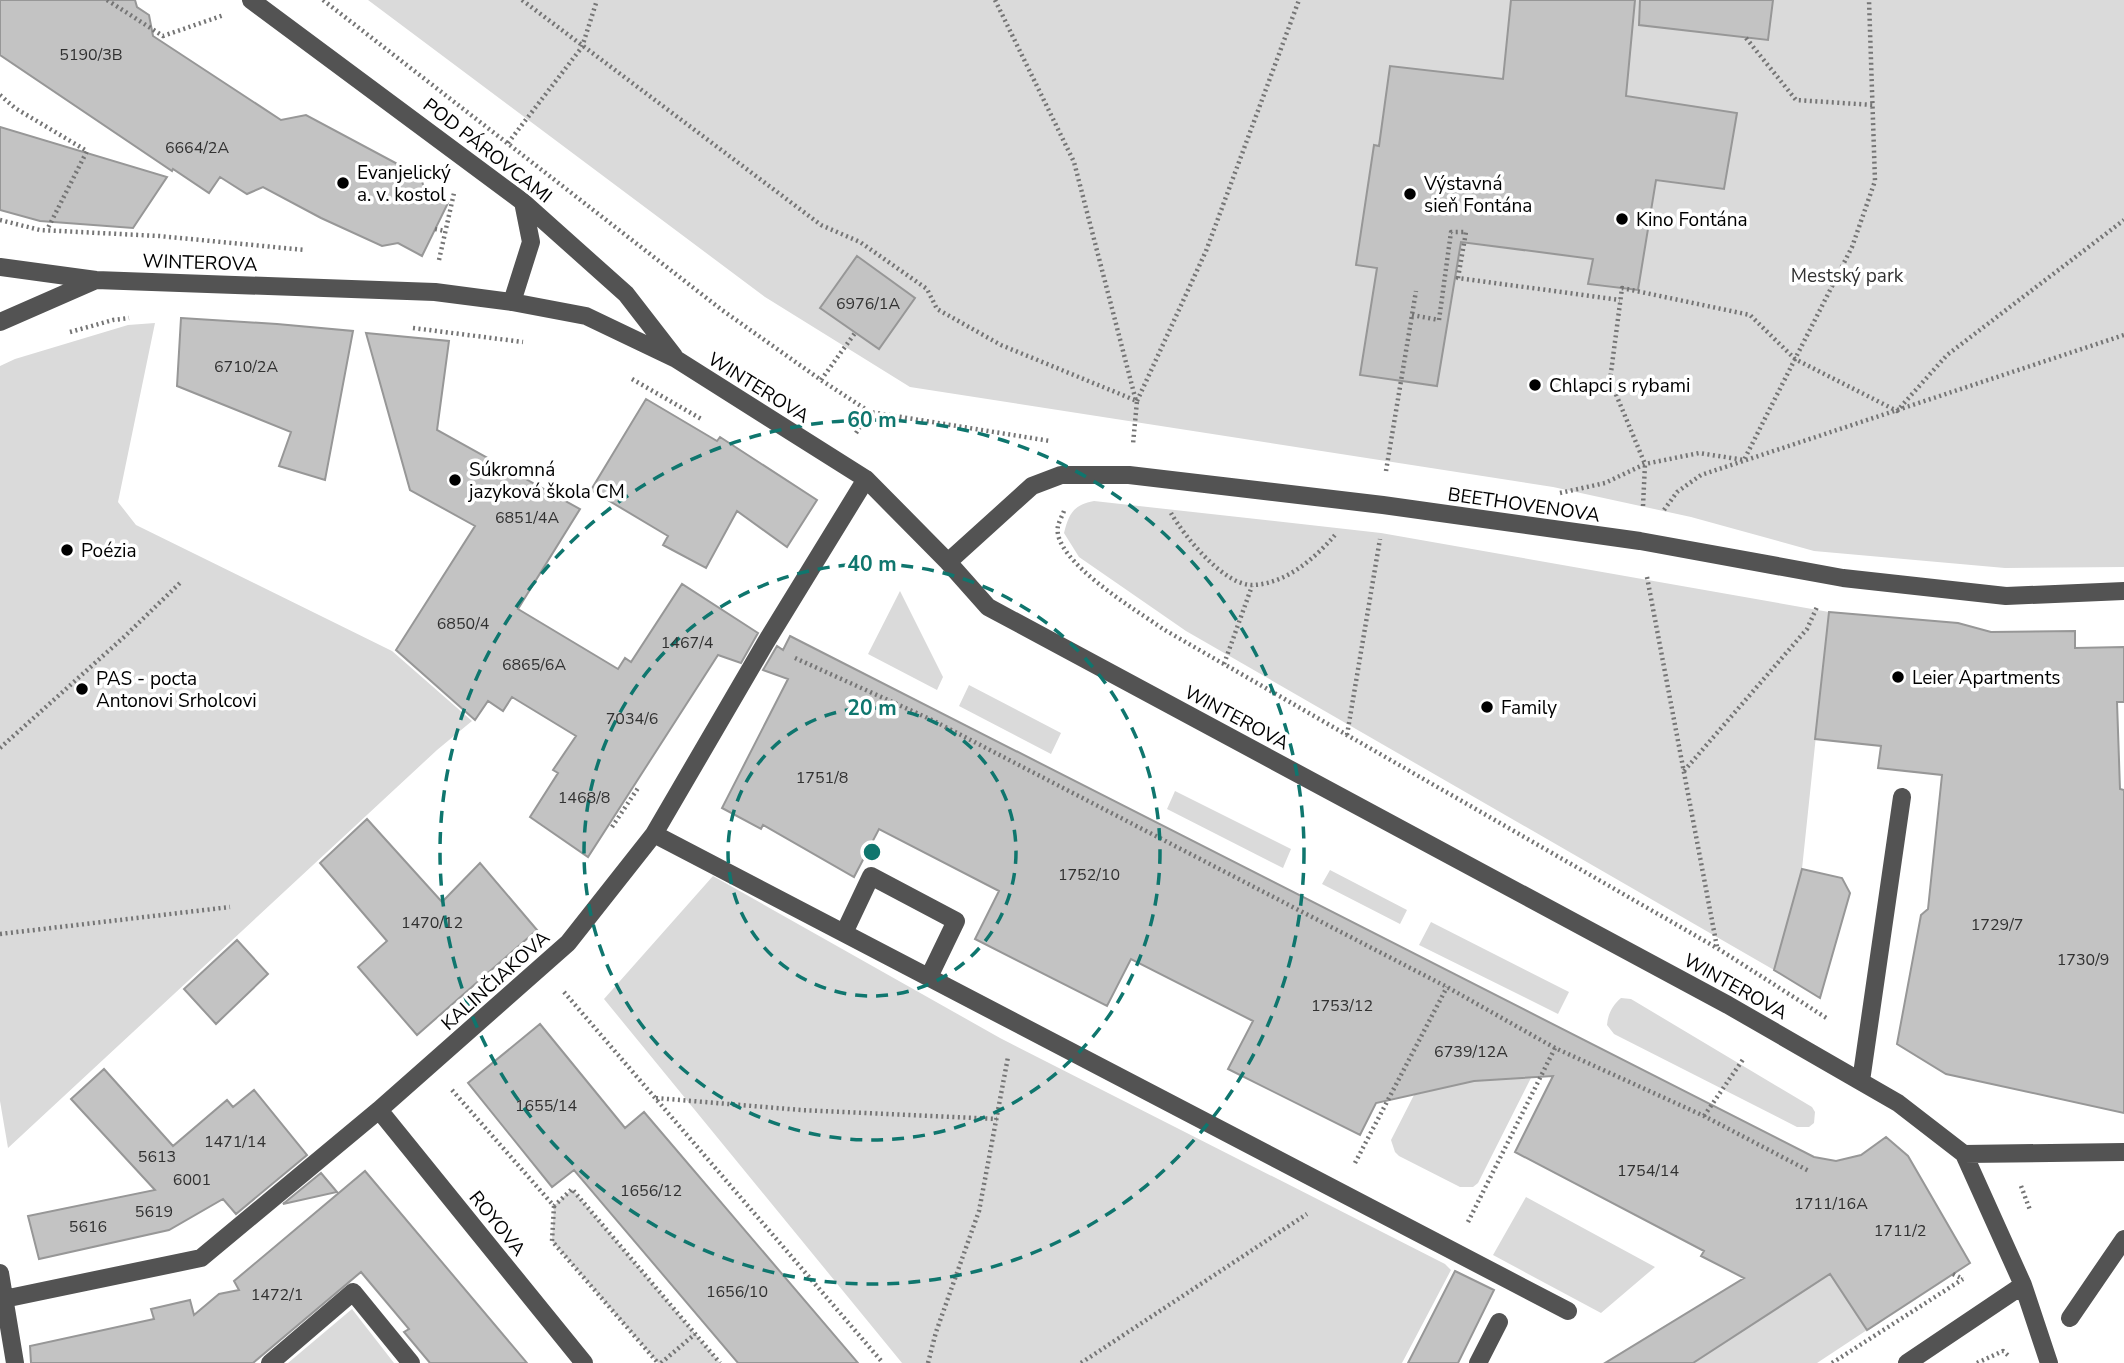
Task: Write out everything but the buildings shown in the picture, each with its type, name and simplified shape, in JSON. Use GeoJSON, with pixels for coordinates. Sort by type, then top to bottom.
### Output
{"type":"FeatureCollection","features":[{"type":"Feature","properties":{"kind":"street","name":"POD PÁROVCAMI"},"geometry":{"type":"LineString","coordinates":[[251,0],[523,202],[626,294],[676,359]]}},
{"type":"Feature","properties":{"kind":"street"},"geometry":{"type":"LineString","coordinates":[[512,302],[531,242],[523,202]]}},
{"type":"Feature","properties":{"kind":"street","name":"WINTEROVA"},"geometry":{"type":"LineString","coordinates":[[0,267],[96,280],[435,292],[512,302],[586,316],[676,359],[866,479],[988,607],[1728,1004],[1898,1103],[1964,1154],[2023,1285],[2049,1363]]}},
{"type":"Feature","properties":{"kind":"street"},"geometry":{"type":"LineString","coordinates":[[0,322],[96,280]]}},
{"type":"Feature","properties":{"kind":"street","name":"BEETHOVENOVA"},"geometry":{"type":"LineString","coordinates":[[948,562],[1032,486],[1061,475],[1129,475],[1383,505],[1640,541],[1843,578],[2006,596],[2124,591]]}},
{"type":"Feature","properties":{"kind":"street","name":"KALINČIAKOVA"},"geometry":{"type":"LineString","coordinates":[[4,1299],[201,1258],[379,1110],[568,943],[654,834],[766,642],[866,479]]}},
{"type":"Feature","properties":{"kind":"street"},"geometry":{"type":"LineString","coordinates":[[1861,1082],[1902,797]]}},
{"type":"Feature","properties":{"kind":"street"},"geometry":{"type":"LineString","coordinates":[[654,834],[1568,1311]]}},
{"type":"Feature","properties":{"kind":"street"},"geometry":{"type":"LineString","coordinates":[[844,933],[871,876],[956,921],[929,977]]}},
{"type":"Feature","properties":{"kind":"street","name":"ROYOVA"},"geometry":{"type":"LineString","coordinates":[[379,1110],[584,1363]]}},
{"type":"Feature","properties":{"kind":"street"},"geometry":{"type":"LineString","coordinates":[[1964,1154],[2124,1152]]}},
{"type":"Feature","properties":{"kind":"street"},"geometry":{"type":"LineString","coordinates":[[2070,1318],[2124,1239]]}},
{"type":"Feature","properties":{"kind":"street"},"geometry":{"type":"LineString","coordinates":[[0,1273],[15,1363]]}},
{"type":"Feature","properties":{"kind":"street"},"geometry":{"type":"LineString","coordinates":[[1907,1363],[2023,1285]]}},
{"type":"Feature","properties":{"kind":"street"},"geometry":{"type":"LineString","coordinates":[[270,1363],[353,1292],[411,1363]]}},
{"type":"Feature","properties":{"kind":"street"},"geometry":{"type":"LineString","coordinates":[[1478,1363],[1499,1322]]}},
{"type":"Feature","properties":{"kind":"path"},"geometry":{"type":"LineString","coordinates":[[107,0],[163,36],[228,13]]}},
{"type":"Feature","properties":{"kind":"path"},"geometry":{"type":"LineString","coordinates":[[323,0],[722,310],[870,412],[1063,443]]}},
{"type":"Feature","properties":{"kind":"path"},"geometry":{"type":"LineString","coordinates":[[522,0],[821,225],[860,242],[927,289],[937,309],[1001,345],[1137,401]]}},
{"type":"Feature","properties":{"kind":"path"},"geometry":{"type":"LineString","coordinates":[[508,143],[582,47],[597,0]]}},
{"type":"Feature","properties":{"kind":"path"},"geometry":{"type":"LineString","coordinates":[[995,0],[1074,162],[1137,401]]}},
{"type":"Feature","properties":{"kind":"path"},"geometry":{"type":"LineString","coordinates":[[1132,454],[1137,401],[1206,251],[1299,0]]}},
{"type":"Feature","properties":{"kind":"path"},"geometry":{"type":"LineString","coordinates":[[1744,460],[1852,247],[1875,181],[1869,0]]}},
{"type":"Feature","properties":{"kind":"path"},"geometry":{"type":"LineString","coordinates":[[1746,38],[1796,100],[1873,105]]}},
{"type":"Feature","properties":{"kind":"path"},"geometry":{"type":"LineString","coordinates":[[0,95],[15,108],[87,151],[47,230]]}},
{"type":"Feature","properties":{"kind":"path"},"geometry":{"type":"LineString","coordinates":[[451,264],[439,262],[456,185]]}},
{"type":"Feature","properties":{"kind":"path"},"geometry":{"type":"LineString","coordinates":[[0,220],[47,230],[159,236],[306,250]]}},
{"type":"Feature","properties":{"kind":"path"},"geometry":{"type":"LineString","coordinates":[[1897,411],[1947,355],[2124,220]]}},
{"type":"Feature","properties":{"kind":"path"},"geometry":{"type":"LineString","coordinates":[[435,229],[446,231]]}},
{"type":"Feature","properties":{"kind":"path"},"geometry":{"type":"LineString","coordinates":[[1412,315],[1438,320],[1451,232],[1466,232],[1458,278],[1620,300]]}},
{"type":"Feature","properties":{"kind":"path"},"geometry":{"type":"LineString","coordinates":[[1640,541],[1645,464],[1610,380],[1622,288],[1750,315],[1795,359],[1897,411]]}},
{"type":"Feature","properties":{"kind":"path"},"geometry":{"type":"LineString","coordinates":[[1347,735],[1381,533],[1385,478],[1416,291]]}},
{"type":"Feature","properties":{"kind":"path"},"geometry":{"type":"LineString","coordinates":[[66,333],[113,320],[136,317]]}},
{"type":"Feature","properties":{"kind":"path"},"geometry":{"type":"LineString","coordinates":[[404,327],[526,342]]}},
{"type":"Feature","properties":{"kind":"path"},"geometry":{"type":"LineString","coordinates":[[821,380],[855,333]]}},
{"type":"Feature","properties":{"kind":"path"},"geometry":{"type":"LineString","coordinates":[[1640,541],[1677,492],[1701,475],[2124,335]]}},
{"type":"Feature","properties":{"kind":"path"},"geometry":{"type":"LineString","coordinates":[[628,377],[712,425]]}},
{"type":"Feature","properties":{"kind":"path"},"geometry":{"type":"LineString","coordinates":[[1555,494],[1605,483],[1645,464],[1699,453],[1744,460]]}},
{"type":"Feature","properties":{"kind":"path"},"geometry":{"type":"LineString","coordinates":[[1166,503],[1180,528],[1222,573],[1252,586],[1278,580],[1302,566],[1339,530],[1326,527]]}},
{"type":"Feature","properties":{"kind":"path"},"geometry":{"type":"LineString","coordinates":[[1068,504],[1057,528],[1063,550],[1081,570],[1163,629],[1717,948],[1866,1044]]}},
{"type":"Feature","properties":{"kind":"path"},"geometry":{"type":"LineString","coordinates":[[1659,576],[1647,574],[1717,948]]}},
{"type":"Feature","properties":{"kind":"path"},"geometry":{"type":"LineString","coordinates":[[0,748],[182,581]]}},
{"type":"Feature","properties":{"kind":"path"},"geometry":{"type":"LineString","coordinates":[[1224,664],[1252,586]]}},
{"type":"Feature","properties":{"kind":"path"},"geometry":{"type":"LineString","coordinates":[[1684,771],[1807,629],[1821,598]]}},
{"type":"Feature","properties":{"kind":"path"},"geometry":{"type":"LineString","coordinates":[[766,642],[956,733],[1447,987],[1555,1048],[1704,1116],[1809,1171]]}},
{"type":"Feature","properties":{"kind":"path"},"geometry":{"type":"LineString","coordinates":[[605,837],[643,780]]}},
{"type":"Feature","properties":{"kind":"path"},"geometry":{"type":"LineString","coordinates":[[0,934],[230,907]]}},
{"type":"Feature","properties":{"kind":"path"},"geometry":{"type":"LineString","coordinates":[[558,985],[883,1363]]}},
{"type":"Feature","properties":{"kind":"path"},"geometry":{"type":"LineString","coordinates":[[928,1363],[936,1332],[979,1211],[1014,1021]]}},
{"type":"Feature","properties":{"kind":"path"},"geometry":{"type":"LineString","coordinates":[[1453,1251],[1555,1048]]}},
{"type":"Feature","properties":{"kind":"path"},"geometry":{"type":"LineString","coordinates":[[1704,1116],[1744,1058]]}},
{"type":"Feature","properties":{"kind":"path"},"geometry":{"type":"LineString","coordinates":[[444,1082],[554,1206]]}},
{"type":"Feature","properties":{"kind":"path"},"geometry":{"type":"LineString","coordinates":[[656,1098],[801,1110],[997,1119]]}},
{"type":"Feature","properties":{"kind":"path"},"geometry":{"type":"LineString","coordinates":[[695,1334],[660,1363],[552,1241],[554,1206],[572,1189],[720,1363]]}},
{"type":"Feature","properties":{"kind":"path"},"geometry":{"type":"LineString","coordinates":[[1832,1363],[1963,1279],[1953,1274]]}},
{"type":"Feature","properties":{"kind":"path"},"geometry":{"type":"LineString","coordinates":[[1977,1363],[2003,1351]]}},
{"type":"Feature","properties":{"kind":"green space","name":"Mestský park"},"geometry":{"type":"Polygon","coordinates":[[[368,0],[2124,0],[2124,567],[2005,568],[1814,551],[1691,517],[1553,487],[910,387],[765,297],[368,0]]]}},
{"type":"Feature","properties":{"kind":"green space"},"geometry":{"type":"Polygon","coordinates":[[[155,323],[118,502],[136,525],[392,651],[472,721],[437,750],[8,1148],[0,1101],[0,366],[128,325],[155,323]]]}},
{"type":"Feature","properties":{"kind":"green space"},"geometry":{"type":"Polygon","coordinates":[[[1094,501],[1381,533],[1829,612],[1802,869],[1774,970],[1186,631],[1079,557],[1064,533],[1073,511],[1094,501]]]}},
{"type":"Feature","properties":{"kind":"green space"},"geometry":{"type":"Polygon","coordinates":[[[900,591],[943,677],[937,690],[868,654],[900,591]]]}},
{"type":"Feature","properties":{"kind":"green space"},"geometry":{"type":"Polygon","coordinates":[[[969,685],[1061,733],[1051,754],[959,706],[969,685]]]}},
{"type":"Feature","properties":{"kind":"green space"},"geometry":{"type":"Polygon","coordinates":[[[1175,791],[1291,849],[1283,868],[1167,809],[1175,791]]]}},
{"type":"Feature","properties":{"kind":"green space"},"geometry":{"type":"Polygon","coordinates":[[[1330,870],[1407,910],[1400,924],[1322,884],[1330,870]]]}},
{"type":"Feature","properties":{"kind":"green space"},"geometry":{"type":"Polygon","coordinates":[[[713,876],[1000,1038],[1445,1264],[1451,1270],[1402,1363],[902,1363],[604,999],[713,876]]]}},
{"type":"Feature","properties":{"kind":"green space"},"geometry":{"type":"Polygon","coordinates":[[[1431,922],[1569,992],[1558,1014],[1419,945],[1431,922]]]}},
{"type":"Feature","properties":{"kind":"green space"},"geometry":{"type":"Polygon","coordinates":[[[1621,998],[1631,999],[1812,1107],[1815,1112],[1814,1123],[1809,1127],[1797,1127],[1614,1034],[1607,1025],[1611,1010],[1621,998]]]}},
{"type":"Feature","properties":{"kind":"green space"},"geometry":{"type":"Polygon","coordinates":[[[1537,1066],[1478,1183],[1473,1187],[1460,1187],[1395,1152],[1391,1140],[1414,1095],[1474,1081],[1488,1081],[1537,1066]]]}},
{"type":"Feature","properties":{"kind":"green space"},"geometry":{"type":"Polygon","coordinates":[[[572,1189],[720,1363],[658,1363],[552,1241],[554,1206],[572,1189]]]}},
{"type":"Feature","properties":{"kind":"green space"},"geometry":{"type":"Polygon","coordinates":[[[1526,1197],[1655,1267],[1601,1313],[1493,1255],[1526,1197]]]}},
{"type":"Feature","properties":{"kind":"green space"},"geometry":{"type":"Polygon","coordinates":[[[1831,1273],[1867,1330],[1817,1363],[1693,1363],[1831,1273]]]}},
{"type":"Feature","properties":{"kind":"green space"},"geometry":{"type":"Polygon","coordinates":[[[352,1309],[394,1363],[288,1363],[352,1309]]]}},
{"type":"Feature","properties":{"kind":"place","name":"Evanjelický a. v. kostol"},"geometry":{"type":"Point","coordinates":[343,183]}},
{"type":"Feature","properties":{"kind":"place","name":"Výstavná sieň Fontána"},"geometry":{"type":"Point","coordinates":[1410,194]}},
{"type":"Feature","properties":{"kind":"place","name":"Kino Fontána"},"geometry":{"type":"Point","coordinates":[1622,219]}},
{"type":"Feature","properties":{"kind":"place","name":"Chlapci s rybami"},"geometry":{"type":"Point","coordinates":[1535,385]}},
{"type":"Feature","properties":{"kind":"place","name":"Súkromná jazyková škola CM"},"geometry":{"type":"Point","coordinates":[455,480]}},
{"type":"Feature","properties":{"kind":"place","name":"Poézia"},"geometry":{"type":"Point","coordinates":[67,550]}},
{"type":"Feature","properties":{"kind":"place","name":"Leier Apartments"},"geometry":{"type":"Point","coordinates":[1898,677]}},
{"type":"Feature","properties":{"kind":"place","name":"PAS - pocta Antonovi Srholcovi"},"geometry":{"type":"Point","coordinates":[82,689]}},
{"type":"Feature","properties":{"kind":"place","name":"Family"},"geometry":{"type":"Point","coordinates":[1487,707]}}]}
